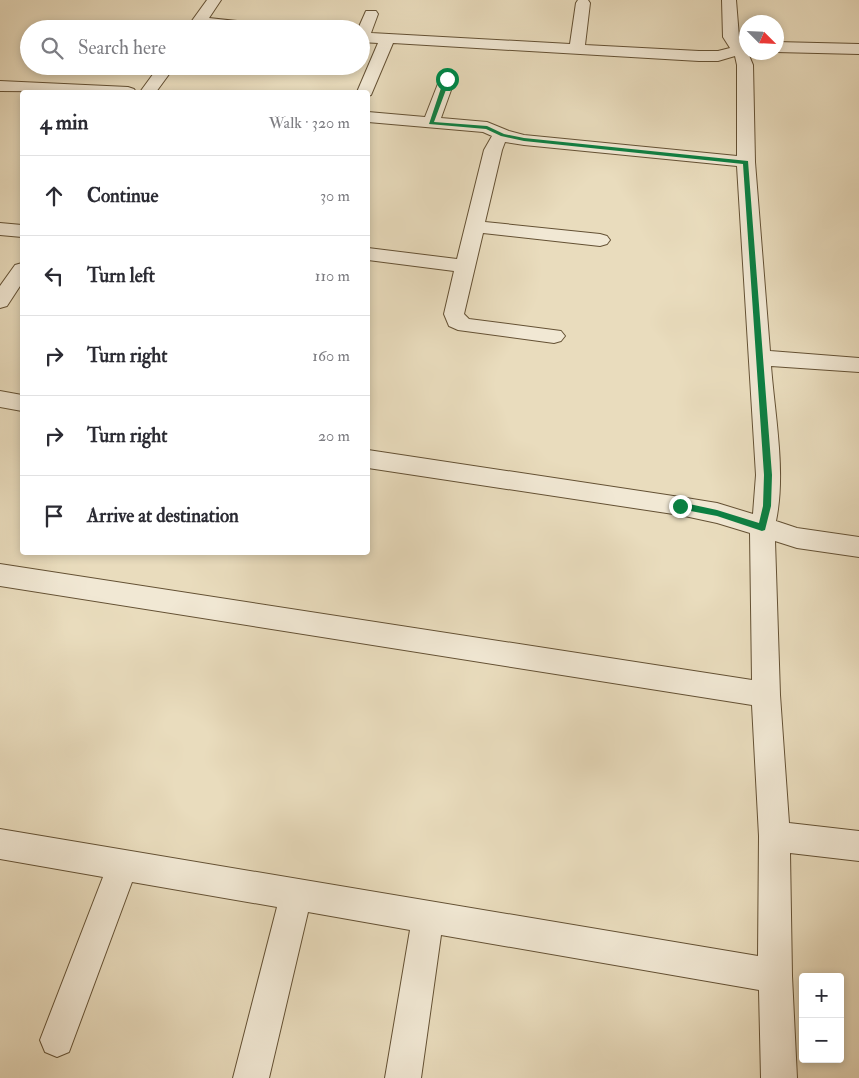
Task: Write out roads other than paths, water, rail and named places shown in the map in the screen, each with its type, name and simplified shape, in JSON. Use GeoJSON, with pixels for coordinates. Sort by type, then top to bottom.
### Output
{"type":"FeatureCollection","features":[{"type":"Feature","properties":{"kind":"street"},"geometry":{"type":"LineString","coordinates":[[200,20],[214,0]]}},
{"type":"Feature","properties":{"kind":"street"},"geometry":{"type":"LineString","coordinates":[[729,0],[731,37],[739,45]]}},
{"type":"Feature","properties":{"kind":"street"},"geometry":{"type":"LineString","coordinates":[[577,50],[583,3]]}},
{"type":"Feature","properties":{"kind":"street"},"geometry":{"type":"LineString","coordinates":[[369,20],[371,14]]}},
{"type":"Feature","properties":{"kind":"street"},"geometry":{"type":"LineString","coordinates":[[370,38],[700,56],[718,56],[739,50]]}},
{"type":"Feature","properties":{"kind":"street"},"geometry":{"type":"LineString","coordinates":[[366,90],[387,39]]}},
{"type":"Feature","properties":{"kind":"street"},"geometry":{"type":"LineString","coordinates":[[784,47],[859,49]]}},
{"type":"Feature","properties":{"kind":"street"},"geometry":{"type":"LineString","coordinates":[[744,60],[746,162],[768,475],[767,506],[762,528],[766,695],[774,836],[775,976],[779,1078]]}},
{"type":"Feature","properties":{"kind":"street"},"geometry":{"type":"LineString","coordinates":[[149,90],[160,75]]}},
{"type":"Feature","properties":{"kind":"street"},"geometry":{"type":"LineString","coordinates":[[431,123],[447,79]]}},
{"type":"Feature","properties":{"kind":"street"},"geometry":{"type":"LineString","coordinates":[[0,86],[85,90]]}},
{"type":"Feature","properties":{"kind":"street"},"geometry":{"type":"LineString","coordinates":[[370,117],[487,128],[502,135],[524,140],[746,162]]}},
{"type":"Feature","properties":{"kind":"street"},"geometry":{"type":"LineString","coordinates":[[502,135],[493,150],[454,314],[456,321],[465,325],[554,336]]}},
{"type":"Feature","properties":{"kind":"street"},"geometry":{"type":"LineString","coordinates":[[474,226],[600,240]]}},
{"type":"Feature","properties":{"kind":"street"},"geometry":{"type":"LineString","coordinates":[[0,229],[20,231]]}},
{"type":"Feature","properties":{"kind":"street"},"geometry":{"type":"LineString","coordinates":[[370,254],[465,266]]}},
{"type":"Feature","properties":{"kind":"street"},"geometry":{"type":"LineString","coordinates":[[0,301],[20,272]]}},
{"type":"Feature","properties":{"kind":"street"},"geometry":{"type":"LineString","coordinates":[[760,358],[859,365]]}},
{"type":"Feature","properties":{"kind":"street"},"geometry":{"type":"LineString","coordinates":[[0,399],[20,403]]}},
{"type":"Feature","properties":{"kind":"street"},"geometry":{"type":"LineString","coordinates":[[370,459],[680,506],[717,513],[797,538],[859,547]]}},
{"type":"Feature","properties":{"kind":"street"},"geometry":{"type":"LineString","coordinates":[[0,576],[766,695]]}},
{"type":"Feature","properties":{"kind":"street"},"geometry":{"type":"LineString","coordinates":[[774,836],[859,846]]}},
{"type":"Feature","properties":{"kind":"street"},"geometry":{"type":"LineString","coordinates":[[0,844],[775,976]]}},
{"type":"Feature","properties":{"kind":"street"},"geometry":{"type":"LineString","coordinates":[[57,1040],[124,865]]}},
{"type":"Feature","properties":{"kind":"street"},"geometry":{"type":"LineString","coordinates":[[251,1078],[296,894]]}},
{"type":"Feature","properties":{"kind":"street"},"geometry":{"type":"LineString","coordinates":[[403,1078],[428,916]]}}]}
